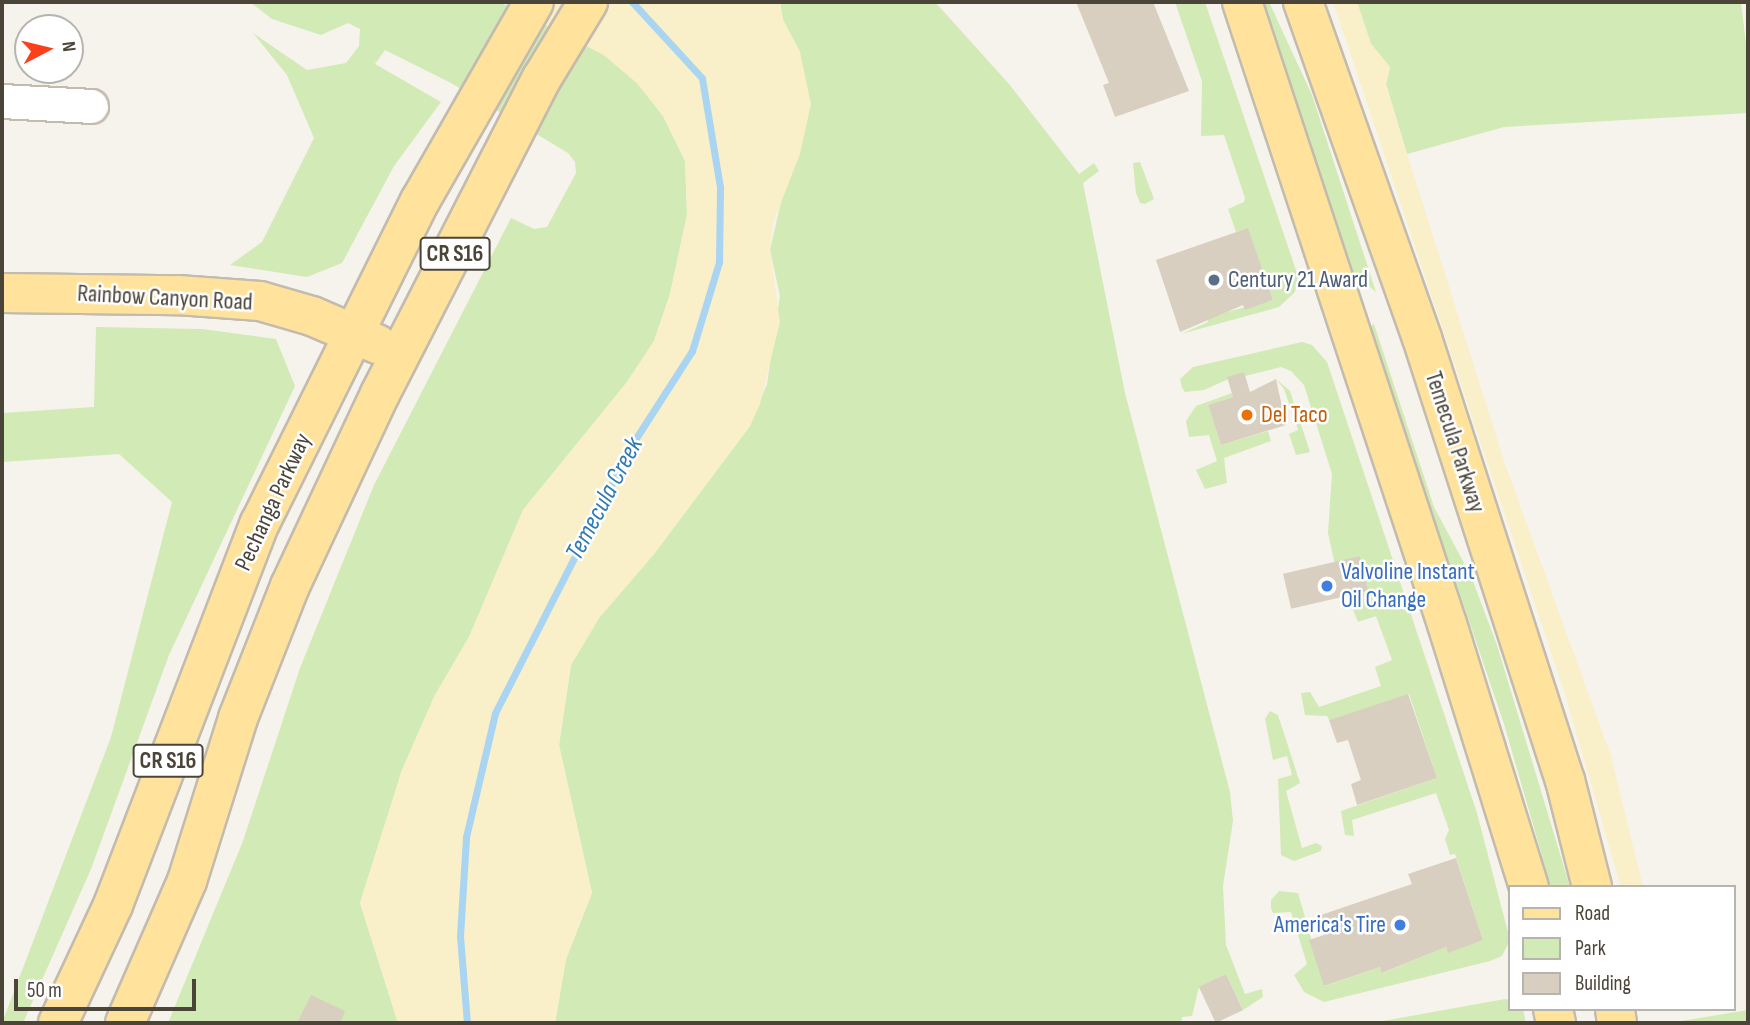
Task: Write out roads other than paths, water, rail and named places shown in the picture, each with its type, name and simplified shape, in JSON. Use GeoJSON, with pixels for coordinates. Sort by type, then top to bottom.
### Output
{"type":"FeatureCollection","features":[{"type":"Feature","properties":{"kind":"main road","name":"Pechanga Parkway"},"geometry":{"type":"LineString","coordinates":[[58,1023],[113,905],[260,523],[354,334],[461,130],[534,2]]}},
{"type":"Feature","properties":{"kind":"main road","name":"Pechanga Parkway"},"geometry":{"type":"LineString","coordinates":[[125,1023],[187,881],[238,718],[290,586],[505,151],[588,2]]}},
{"type":"Feature","properties":{"kind":"main road"},"geometry":{"type":"LineString","coordinates":[[1242,2],[1447,624],[1528,885]]}},
{"type":"Feature","properties":{"kind":"main road","name":"Temecula Parkway"},"geometry":{"type":"LineString","coordinates":[[1303,2],[1422,338],[1565,780],[1591,885]]}},
{"type":"Feature","properties":{"kind":"main road","name":"Rainbow Canyon Road"},"geometry":{"type":"LineString","coordinates":[[2,293],[219,296],[273,305],[354,334],[402,355]]}},
{"type":"Feature","properties":{"kind":"street"},"geometry":{"type":"LineString","coordinates":[[2,102],[91,106]]}},
{"type":"Feature","properties":{"kind":"waterway","name":"Temecula Creek"},"geometry":{"type":"LineString","coordinates":[[467,1023],[460,936],[466,837],[495,713],[631,446],[692,351],[719,262],[720,187],[702,78],[632,2]]}},
{"type":"Feature","properties":{"kind":"place","name":"Century 21 Award"},"geometry":{"type":"Point","coordinates":[1214,280]}},
{"type":"Feature","properties":{"kind":"place","name":"Del Taco"},"geometry":{"type":"Point","coordinates":[1247,415]}},
{"type":"Feature","properties":{"kind":"place","name":"Valvoline Instant Oil Change"},"geometry":{"type":"Point","coordinates":[1327,586]}},
{"type":"Feature","properties":{"kind":"place","name":"America's Tire"},"geometry":{"type":"Point","coordinates":[1400,925]}}]}
